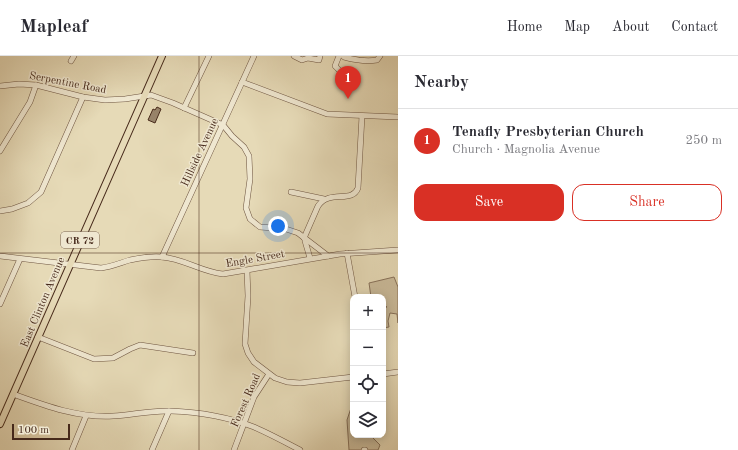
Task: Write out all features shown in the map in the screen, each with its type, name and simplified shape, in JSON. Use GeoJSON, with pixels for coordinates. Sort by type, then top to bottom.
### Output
{"type":"FeatureCollection","features":[{"type":"Feature","properties":{"kind":"main road","name":"East Clinton Avenue"},"geometry":{"type":"LineString","coordinates":[[0,424],[162,56]]}},
{"type":"Feature","properties":{"kind":"street"},"geometry":{"type":"LineString","coordinates":[[184,108],[209,56]]}},
{"type":"Feature","properties":{"kind":"street","name":"Hillside Avenue"},"geometry":{"type":"LineString","coordinates":[[162,257],[254,56]]}},
{"type":"Feature","properties":{"kind":"street"},"geometry":{"type":"LineString","coordinates":[[294,56],[302,60],[308,58],[319,60],[320,56]]}},
{"type":"Feature","properties":{"kind":"street"},"geometry":{"type":"LineString","coordinates":[[339,56],[335,66],[341,72],[353,75]]}},
{"type":"Feature","properties":{"kind":"street"},"geometry":{"type":"LineString","coordinates":[[343,56],[369,61],[377,60],[380,56]]}},
{"type":"Feature","properties":{"kind":"street"},"geometry":{"type":"LineString","coordinates":[[242,82],[327,114],[398,117]]}},
{"type":"Feature","properties":{"kind":"street","name":"Serpentine Road"},"geometry":{"type":"LineString","coordinates":[[0,86],[19,84],[36,85],[83,97],[110,100],[152,95],[222,124]]}},
{"type":"Feature","properties":{"kind":"street"},"geometry":{"type":"LineString","coordinates":[[0,151],[30,102],[36,85]]}},
{"type":"Feature","properties":{"kind":"street"},"geometry":{"type":"LineString","coordinates":[[0,211],[12,209],[28,203],[41,192],[83,97]]}},
{"type":"Feature","properties":{"kind":"street"},"geometry":{"type":"LineString","coordinates":[[291,192],[324,199],[330,197],[349,196],[357,191],[362,116]]}},
{"type":"Feature","properties":{"kind":"street"},"geometry":{"type":"LineString","coordinates":[[222,124],[244,147],[248,156],[250,179],[246,208],[250,219],[260,226],[286,229],[298,233],[328,256]]}},
{"type":"Feature","properties":{"kind":"street"},"geometry":{"type":"LineString","coordinates":[[310,258],[304,238],[318,206],[324,199]]}},
{"type":"Feature","properties":{"kind":"street","name":"Engle Street"},"geometry":{"type":"LineString","coordinates":[[0,256],[106,268],[138,258],[162,257],[178,260],[216,273],[230,274],[310,258],[347,253],[398,250]]}},
{"type":"Feature","properties":{"kind":"street"},"geometry":{"type":"LineString","coordinates":[[347,253],[354,294]]}},
{"type":"Feature","properties":{"kind":"street"},"geometry":{"type":"LineString","coordinates":[[0,304],[20,259]]}},
{"type":"Feature","properties":{"kind":"street","name":"Forest Road"},"geometry":{"type":"LineString","coordinates":[[234,450],[254,398],[269,374],[250,358],[245,344],[248,296],[247,271]]}},
{"type":"Feature","properties":{"kind":"street"},"geometry":{"type":"LineString","coordinates":[[38,337],[94,359],[113,358],[130,348],[140,345],[193,353]]}},
{"type":"Feature","properties":{"kind":"street"},"geometry":{"type":"LineString","coordinates":[[386,374],[398,372]]}},
{"type":"Feature","properties":{"kind":"street"},"geometry":{"type":"LineString","coordinates":[[269,374],[281,380],[293,383],[350,377]]}},
{"type":"Feature","properties":{"kind":"street"},"geometry":{"type":"LineString","coordinates":[[13,394],[50,408],[86,416],[113,416],[149,411],[169,411],[219,418],[244,424],[266,432],[300,450]]}},
{"type":"Feature","properties":{"kind":"street"},"geometry":{"type":"LineString","coordinates":[[152,450],[169,411]]}},
{"type":"Feature","properties":{"kind":"street"},"geometry":{"type":"LineString","coordinates":[[72,450],[86,416]]}},
{"type":"Feature","properties":{"kind":"shaded area"},"geometry":{"type":"Polygon","coordinates":[[[394,277],[398,287],[398,323],[397,314],[390,313],[388,321],[389,327],[386,328],[386,294],[371,294],[369,283],[394,277]]]}},
{"type":"Feature","properties":{"kind":"shaded area"},"geometry":{"type":"Polygon","coordinates":[[[350,411],[350,438],[373,438],[380,445],[378,450],[349,450],[347,420],[350,411]]]}},
{"type":"Feature","properties":{"kind":"building"},"geometry":{"type":"Polygon","coordinates":[[[157,107],[161,109],[155,123],[148,120],[153,109],[155,110],[157,107]]]}},
{"type":"Feature","properties":{"kind":"place","name":"Tenafly Presbyterian Church"},"geometry":{"type":"Point","coordinates":[348,99]}}]}
